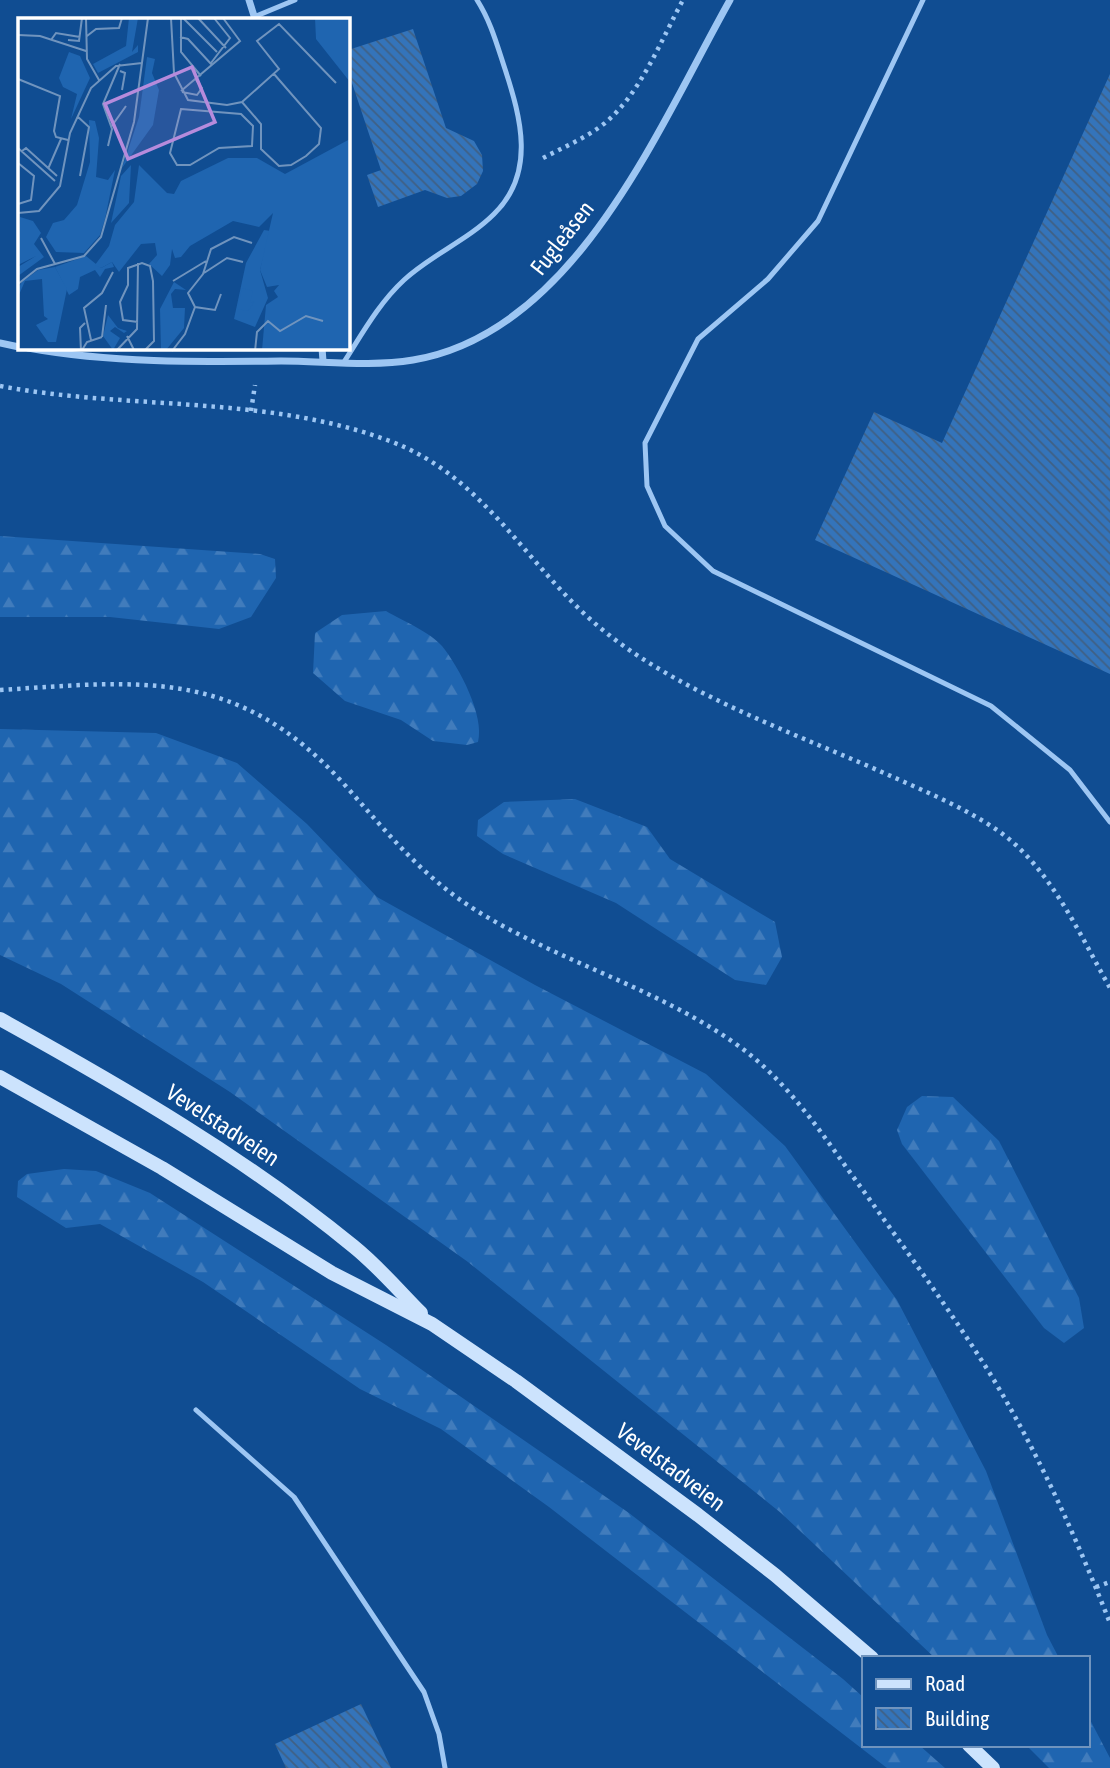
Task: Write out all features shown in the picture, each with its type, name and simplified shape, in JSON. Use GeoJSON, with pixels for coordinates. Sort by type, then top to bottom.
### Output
{"type":"FeatureCollection","features":[{"type":"Feature","properties":{"kind":"main road","name":"Vevelstadveien"},"geometry":{"type":"LineString","coordinates":[[0,1019],[121,1087],[251,1170],[355,1248],[432,1324]]}},
{"type":"Feature","properties":{"kind":"main road","name":"Vevelstadveien"},"geometry":{"type":"LineString","coordinates":[[0,1077],[163,1168],[332,1273],[432,1324],[516,1381],[698,1515],[775,1575],[870,1656]]}},
{"type":"Feature","properties":{"kind":"main road"},"geometry":{"type":"LineString","coordinates":[[971,1747],[993,1768]]}},
{"type":"Feature","properties":{"kind":"street"},"geometry":{"type":"LineString","coordinates":[[249,0],[255,18]]}},
{"type":"Feature","properties":{"kind":"street","name":"Fugleåsen"},"geometry":{"type":"LineString","coordinates":[[41,350],[92,358],[152,361],[413,360],[455,348],[498,327],[540,296],[578,255],[618,197],[730,0]]}},
{"type":"Feature","properties":{"kind":"street"},"geometry":{"type":"LineString","coordinates":[[0,343],[18,347]]}},
{"type":"Feature","properties":{"kind":"street"},"geometry":{"type":"LineString","coordinates":[[322,350],[323,361]]}},
{"type":"Feature","properties":{"kind":"lane"},"geometry":{"type":"LineString","coordinates":[[255,18],[295,0]]}},
{"type":"Feature","properties":{"kind":"lane"},"geometry":{"type":"LineString","coordinates":[[344,362],[386,299],[404,280],[494,214],[517,180],[523,139],[517,105],[489,20],[477,0]]}},
{"type":"Feature","properties":{"kind":"lane"},"geometry":{"type":"LineString","coordinates":[[923,0],[818,221],[768,279],[698,338],[645,443],[647,486],[665,526],[713,571],[991,706],[1070,770],[1110,822]]}},
{"type":"Feature","properties":{"kind":"lane"},"geometry":{"type":"LineString","coordinates":[[195,1409],[294,1497],[424,1692],[439,1734],[445,1768]]}},
{"type":"Feature","properties":{"kind":"path"},"geometry":{"type":"LineString","coordinates":[[520,169],[580,139],[614,114],[632,92],[683,0]]}},
{"type":"Feature","properties":{"kind":"path"},"geometry":{"type":"LineString","coordinates":[[0,386],[86,399],[251,411],[353,428],[392,441],[422,457],[478,496],[545,575],[579,610],[610,636],[652,664],[693,688],[942,799],[1002,834],[1032,863],[1052,890],[1110,988]]}},
{"type":"Feature","properties":{"kind":"path"},"geometry":{"type":"LineString","coordinates":[[0,690],[145,683],[175,686],[212,696],[265,718],[323,763],[408,858],[477,911],[657,999],[732,1041],[762,1065],[788,1089],[813,1122],[936,1290],[990,1374],[1035,1456],[1110,1623]]}},
{"type":"Feature","properties":{"kind":"path"},"geometry":{"type":"LineString","coordinates":[[1096,1587],[1110,1582]]}},
{"type":"Feature","properties":{"kind":"green space"},"geometry":{"type":"Polygon","coordinates":[[[0,536],[260,554],[275,559],[276,578],[251,617],[219,629],[110,617],[0,617],[0,536]]]}},
{"type":"Feature","properties":{"kind":"green space"},"geometry":{"type":"Polygon","coordinates":[[[386,611],[431,636],[449,655],[474,706],[478,719],[478,742],[467,745],[433,741],[401,720],[345,701],[313,673],[315,633],[342,615],[386,611]]]}},
{"type":"Feature","properties":{"kind":"green space"},"geometry":{"type":"Polygon","coordinates":[[[0,729],[156,733],[237,763],[307,824],[377,897],[535,985],[706,1074],[785,1146],[897,1300],[986,1471],[1047,1635],[1058,1656],[933,1656],[781,1513],[468,1262],[230,1092],[61,984],[0,955],[0,729]]]}},
{"type":"Feature","properties":{"kind":"green space"},"geometry":{"type":"Polygon","coordinates":[[[575,799],[647,827],[670,859],[775,922],[782,957],[766,985],[735,980],[616,903],[503,854],[477,836],[478,820],[504,802],[575,799]]]}},
{"type":"Feature","properties":{"kind":"green space"},"geometry":{"type":"Polygon","coordinates":[[[922,1096],[953,1097],[999,1141],[1079,1298],[1084,1328],[1064,1343],[1044,1328],[902,1144],[897,1130],[907,1107],[922,1096]]]}},
{"type":"Feature","properties":{"kind":"green space"},"geometry":{"type":"Polygon","coordinates":[[[64,1169],[96,1171],[150,1193],[386,1345],[629,1513],[843,1679],[862,1696],[862,1747],[921,1747],[945,1768],[887,1768],[549,1507],[441,1429],[360,1389],[203,1282],[100,1224],[66,1228],[17,1197],[18,1181],[27,1174],[64,1169]]]}},
{"type":"Feature","properties":{"kind":"green space"},"geometry":{"type":"Polygon","coordinates":[[[1089,1718],[1110,1758],[1110,1768],[1049,1768],[1028,1747],[1089,1747],[1089,1718]]]}},
{"type":"Feature","properties":{"kind":"building"},"geometry":{"type":"Polygon","coordinates":[[[413,29],[446,128],[474,141],[482,155],[483,171],[477,184],[461,196],[447,198],[425,190],[378,207],[367,175],[381,170],[350,77],[350,49],[413,29]]]}},
{"type":"Feature","properties":{"kind":"building"},"geometry":{"type":"Polygon","coordinates":[[[1110,74],[1110,674],[815,540],[874,412],[942,443],[1110,74]]]}},
{"type":"Feature","properties":{"kind":"building"},"geometry":{"type":"Polygon","coordinates":[[[361,1704],[391,1768],[286,1768],[275,1744],[361,1704]]]}}]}
